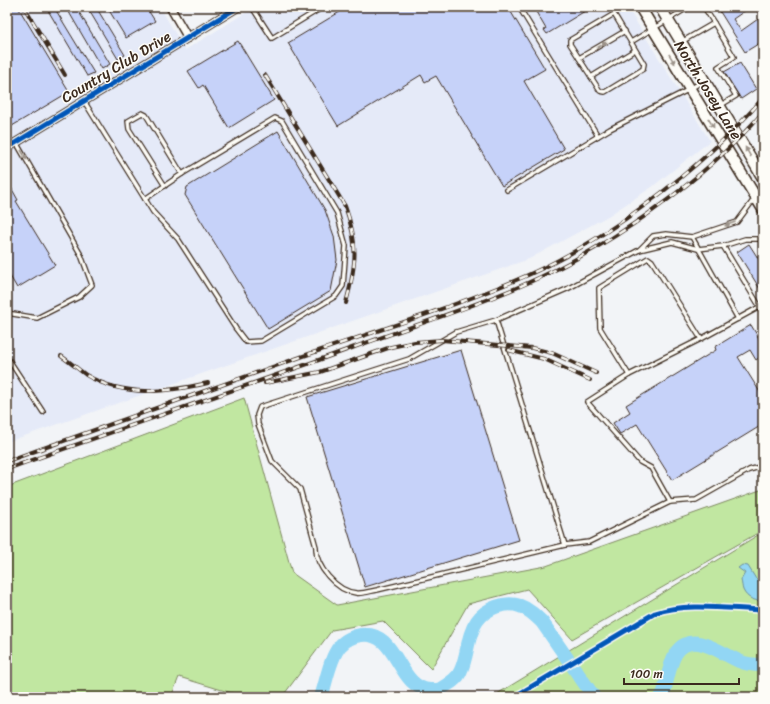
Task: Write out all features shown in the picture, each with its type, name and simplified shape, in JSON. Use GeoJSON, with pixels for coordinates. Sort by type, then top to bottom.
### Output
{"type":"FeatureCollection","features":[{"type":"Feature","properties":{"kind":"main road","name":"North Josey Lane"},"geometry":{"type":"LineString","coordinates":[[640,7],[763,209]]}},
{"type":"Feature","properties":{"kind":"main road","name":"North Josey Lane"},"geometry":{"type":"LineString","coordinates":[[660,7],[763,178]]}},
{"type":"Feature","properties":{"kind":"street"},"geometry":{"type":"LineString","coordinates":[[170,7],[188,38]]}},
{"type":"Feature","properties":{"kind":"street","name":"Country Club Drive"},"geometry":{"type":"LineString","coordinates":[[7,148],[188,38],[228,10],[238,7]]}},
{"type":"Feature","properties":{"kind":"lane"},"geometry":{"type":"LineString","coordinates":[[252,7],[272,38],[322,7]]}},
{"type":"Feature","properties":{"kind":"lane"},"geometry":{"type":"LineString","coordinates":[[519,7],[598,136]]}},
{"type":"Feature","properties":{"kind":"lane"},"geometry":{"type":"LineString","coordinates":[[631,42],[689,7]]}},
{"type":"Feature","properties":{"kind":"lane"},"geometry":{"type":"LineString","coordinates":[[704,7],[734,57],[718,66],[736,96],[720,106]]}},
{"type":"Feature","properties":{"kind":"lane"},"geometry":{"type":"LineString","coordinates":[[614,14],[631,42],[644,64],[643,69],[605,92],[600,91],[579,58],[570,40],[608,16],[614,14]]}},
{"type":"Feature","properties":{"kind":"lane"},"geometry":{"type":"LineString","coordinates":[[681,42],[714,23]]}},
{"type":"Feature","properties":{"kind":"lane"},"geometry":{"type":"LineString","coordinates":[[579,58],[625,32]]}},
{"type":"Feature","properties":{"kind":"lane"},"geometry":{"type":"LineString","coordinates":[[591,77],[636,50]]}},
{"type":"Feature","properties":{"kind":"lane"},"geometry":{"type":"LineString","coordinates":[[507,190],[598,136],[704,81]]}},
{"type":"Feature","properties":{"kind":"lane"},"geometry":{"type":"LineString","coordinates":[[84,101],[153,212],[178,239],[246,342],[261,341],[336,296],[342,286],[346,246],[337,213],[282,121],[275,118],[182,174],[145,199]]}},
{"type":"Feature","properties":{"kind":"lane"},"geometry":{"type":"LineString","coordinates":[[165,186],[129,129],[128,121],[142,112],[146,115],[182,174]]}},
{"type":"Feature","properties":{"kind":"lane"},"geometry":{"type":"LineString","coordinates":[[7,313],[37,318],[80,297],[92,286],[81,255],[16,142]]}},
{"type":"Feature","properties":{"kind":"lane"},"geometry":{"type":"LineString","coordinates":[[639,250],[652,236],[666,234],[692,237],[737,222],[756,197]]}},
{"type":"Feature","properties":{"kind":"lane"},"geometry":{"type":"LineString","coordinates":[[692,237],[738,319]]}},
{"type":"Feature","properties":{"kind":"lane"},"geometry":{"type":"LineString","coordinates":[[763,239],[745,239],[722,246],[698,250],[672,242],[639,250],[567,289],[496,320],[456,332],[409,359],[260,407],[257,415],[258,424],[272,461],[300,489],[316,547],[316,556],[332,581],[343,589],[356,593],[377,590],[565,545],[589,542],[670,502],[696,500],[749,470],[763,466]]}},
{"type":"Feature","properties":{"kind":"lane"},"geometry":{"type":"LineString","coordinates":[[670,502],[651,468],[640,462],[587,402],[629,375],[761,306],[722,246]]}},
{"type":"Feature","properties":{"kind":"lane"},"geometry":{"type":"LineString","coordinates":[[629,375],[600,328],[599,288],[648,258],[652,261],[701,338]]}},
{"type":"Feature","properties":{"kind":"lane"},"geometry":{"type":"LineString","coordinates":[[496,320],[565,545]]}},
{"type":"Feature","properties":{"kind":"lane"},"geometry":{"type":"LineString","coordinates":[[7,357],[42,412]]}},
{"type":"Feature","properties":{"kind":"shaded area"},"geometry":{"type":"Polygon","coordinates":[[[7,7],[160,7],[185,50],[255,7],[627,7],[710,141],[652,187],[608,216],[529,259],[7,442],[7,7]]]}},
{"type":"Feature","properties":{"kind":"green space"},"geometry":{"type":"Polygon","coordinates":[[[244,398],[292,573],[337,605],[546,566],[763,489],[763,530],[572,639],[527,589],[468,604],[431,669],[383,621],[332,630],[282,697],[245,697],[179,677],[171,697],[7,697],[7,487],[244,398]]]}},
{"type":"Feature","properties":{"kind":"green space"},"geometry":{"type":"Polygon","coordinates":[[[763,532],[763,697],[492,697],[763,532]]]}},
{"type":"Feature","properties":{"kind":"water"},"geometry":{"type":"Polygon","coordinates":[[[742,565],[748,566],[756,579],[763,583],[763,601],[752,599],[745,593],[741,580],[745,573],[738,568],[742,565]]]}},
{"type":"Feature","properties":{"kind":"building"},"geometry":{"type":"Polygon","coordinates":[[[7,7],[18,7],[69,92],[7,129],[7,7]]]}},
{"type":"Feature","properties":{"kind":"building"},"geometry":{"type":"Polygon","coordinates":[[[46,7],[54,7],[94,73],[87,76],[46,7]]]}},
{"type":"Feature","properties":{"kind":"building"},"geometry":{"type":"Polygon","coordinates":[[[66,7],[76,7],[110,64],[102,69],[66,7]]]}},
{"type":"Feature","properties":{"kind":"building"},"geometry":{"type":"Polygon","coordinates":[[[87,7],[96,7],[125,55],[118,59],[87,7]]]}},
{"type":"Feature","properties":{"kind":"building"},"geometry":{"type":"Polygon","coordinates":[[[107,7],[146,7],[155,21],[126,38],[107,7]]]}},
{"type":"Feature","properties":{"kind":"building"},"geometry":{"type":"Polygon","coordinates":[[[348,7],[508,7],[545,69],[524,81],[564,149],[502,186],[436,76],[425,82],[421,75],[338,126],[288,43],[348,7]]]}},
{"type":"Feature","properties":{"kind":"building"},"geometry":{"type":"Polygon","coordinates":[[[536,7],[590,8],[547,34],[544,30],[546,29],[535,10],[537,9],[536,7]]]}},
{"type":"Feature","properties":{"kind":"building"},"geometry":{"type":"Polygon","coordinates":[[[717,7],[743,7],[746,10],[733,19],[741,31],[758,19],[763,27],[763,41],[745,52],[717,7]]]}},
{"type":"Feature","properties":{"kind":"building"},"geometry":{"type":"Polygon","coordinates":[[[238,41],[274,100],[229,128],[203,85],[199,88],[188,71],[238,41]]]}},
{"type":"Feature","properties":{"kind":"building"},"geometry":{"type":"Polygon","coordinates":[[[740,63],[756,89],[741,99],[724,72],[740,63]]]}},
{"type":"Feature","properties":{"kind":"building"},"geometry":{"type":"Polygon","coordinates":[[[278,131],[325,210],[334,236],[337,260],[331,291],[268,329],[185,195],[187,187],[278,131]]]}},
{"type":"Feature","properties":{"kind":"building"},"geometry":{"type":"Polygon","coordinates":[[[9,177],[11,180],[8,182],[18,200],[16,201],[55,265],[17,288],[7,271],[7,178],[9,177]]]}},
{"type":"Feature","properties":{"kind":"building"},"geometry":{"type":"Polygon","coordinates":[[[749,244],[763,266],[763,288],[760,289],[737,252],[749,244]]]}},
{"type":"Feature","properties":{"kind":"building"},"geometry":{"type":"Polygon","coordinates":[[[751,325],[763,345],[763,355],[756,360],[750,350],[738,357],[763,397],[762,425],[672,480],[637,424],[620,434],[613,423],[630,412],[626,405],[716,350],[715,347],[751,325]]]}},
{"type":"Feature","properties":{"kind":"building"},"geometry":{"type":"Polygon","coordinates":[[[461,350],[519,540],[365,587],[307,397],[461,350]]]}},
{"type":"Feature","properties":{"kind":"waterway"},"geometry":{"type":"LineString","coordinates":[[321,697],[331,663],[337,651],[347,640],[361,635],[373,636],[383,641],[410,680],[419,687],[430,690],[441,689],[453,681],[460,673],[471,632],[477,621],[485,612],[508,604],[523,607],[542,622],[594,697]]}},
{"type":"Feature","properties":{"kind":"waterway"},"geometry":{"type":"LineString","coordinates":[[661,697],[664,692],[670,666],[676,653],[683,646],[690,643],[706,645],[744,663],[763,665]]}},
{"type":"Feature","properties":{"kind":"railway"},"geometry":{"type":"LineString","coordinates":[[24,7],[65,75]]}},
{"type":"Feature","properties":{"kind":"railway"},"geometry":{"type":"LineString","coordinates":[[265,75],[345,206],[354,244],[354,266],[346,303]]}},
{"type":"Feature","properties":{"kind":"railway"},"geometry":{"type":"LineString","coordinates":[[7,461],[438,310],[514,281],[547,266],[581,248],[648,203],[710,152],[763,98]]}},
{"type":"Feature","properties":{"kind":"railway"},"geometry":{"type":"LineString","coordinates":[[7,469],[460,310],[502,294],[555,270],[620,232],[683,188],[739,138],[763,112]]}},
{"type":"Feature","properties":{"kind":"railway"},"geometry":{"type":"LineString","coordinates":[[265,383],[320,372],[391,347],[415,342],[442,340],[532,348],[552,353],[596,373]]}},
{"type":"Feature","properties":{"kind":"railway"},"geometry":{"type":"LineString","coordinates":[[508,350],[544,359],[590,380]]}},
{"type":"Feature","properties":{"kind":"railway"},"geometry":{"type":"LineString","coordinates":[[61,356],[86,375],[101,382],[131,390],[146,391],[177,389],[208,383]]}},
{"type":"Feature","properties":{"kind":"cycle path"},"geometry":{"type":"LineString","coordinates":[[7,148],[238,7]]}},
{"type":"Feature","properties":{"kind":"cycle path"},"geometry":{"type":"LineString","coordinates":[[514,697],[655,613],[694,607],[763,610]]}}]}
